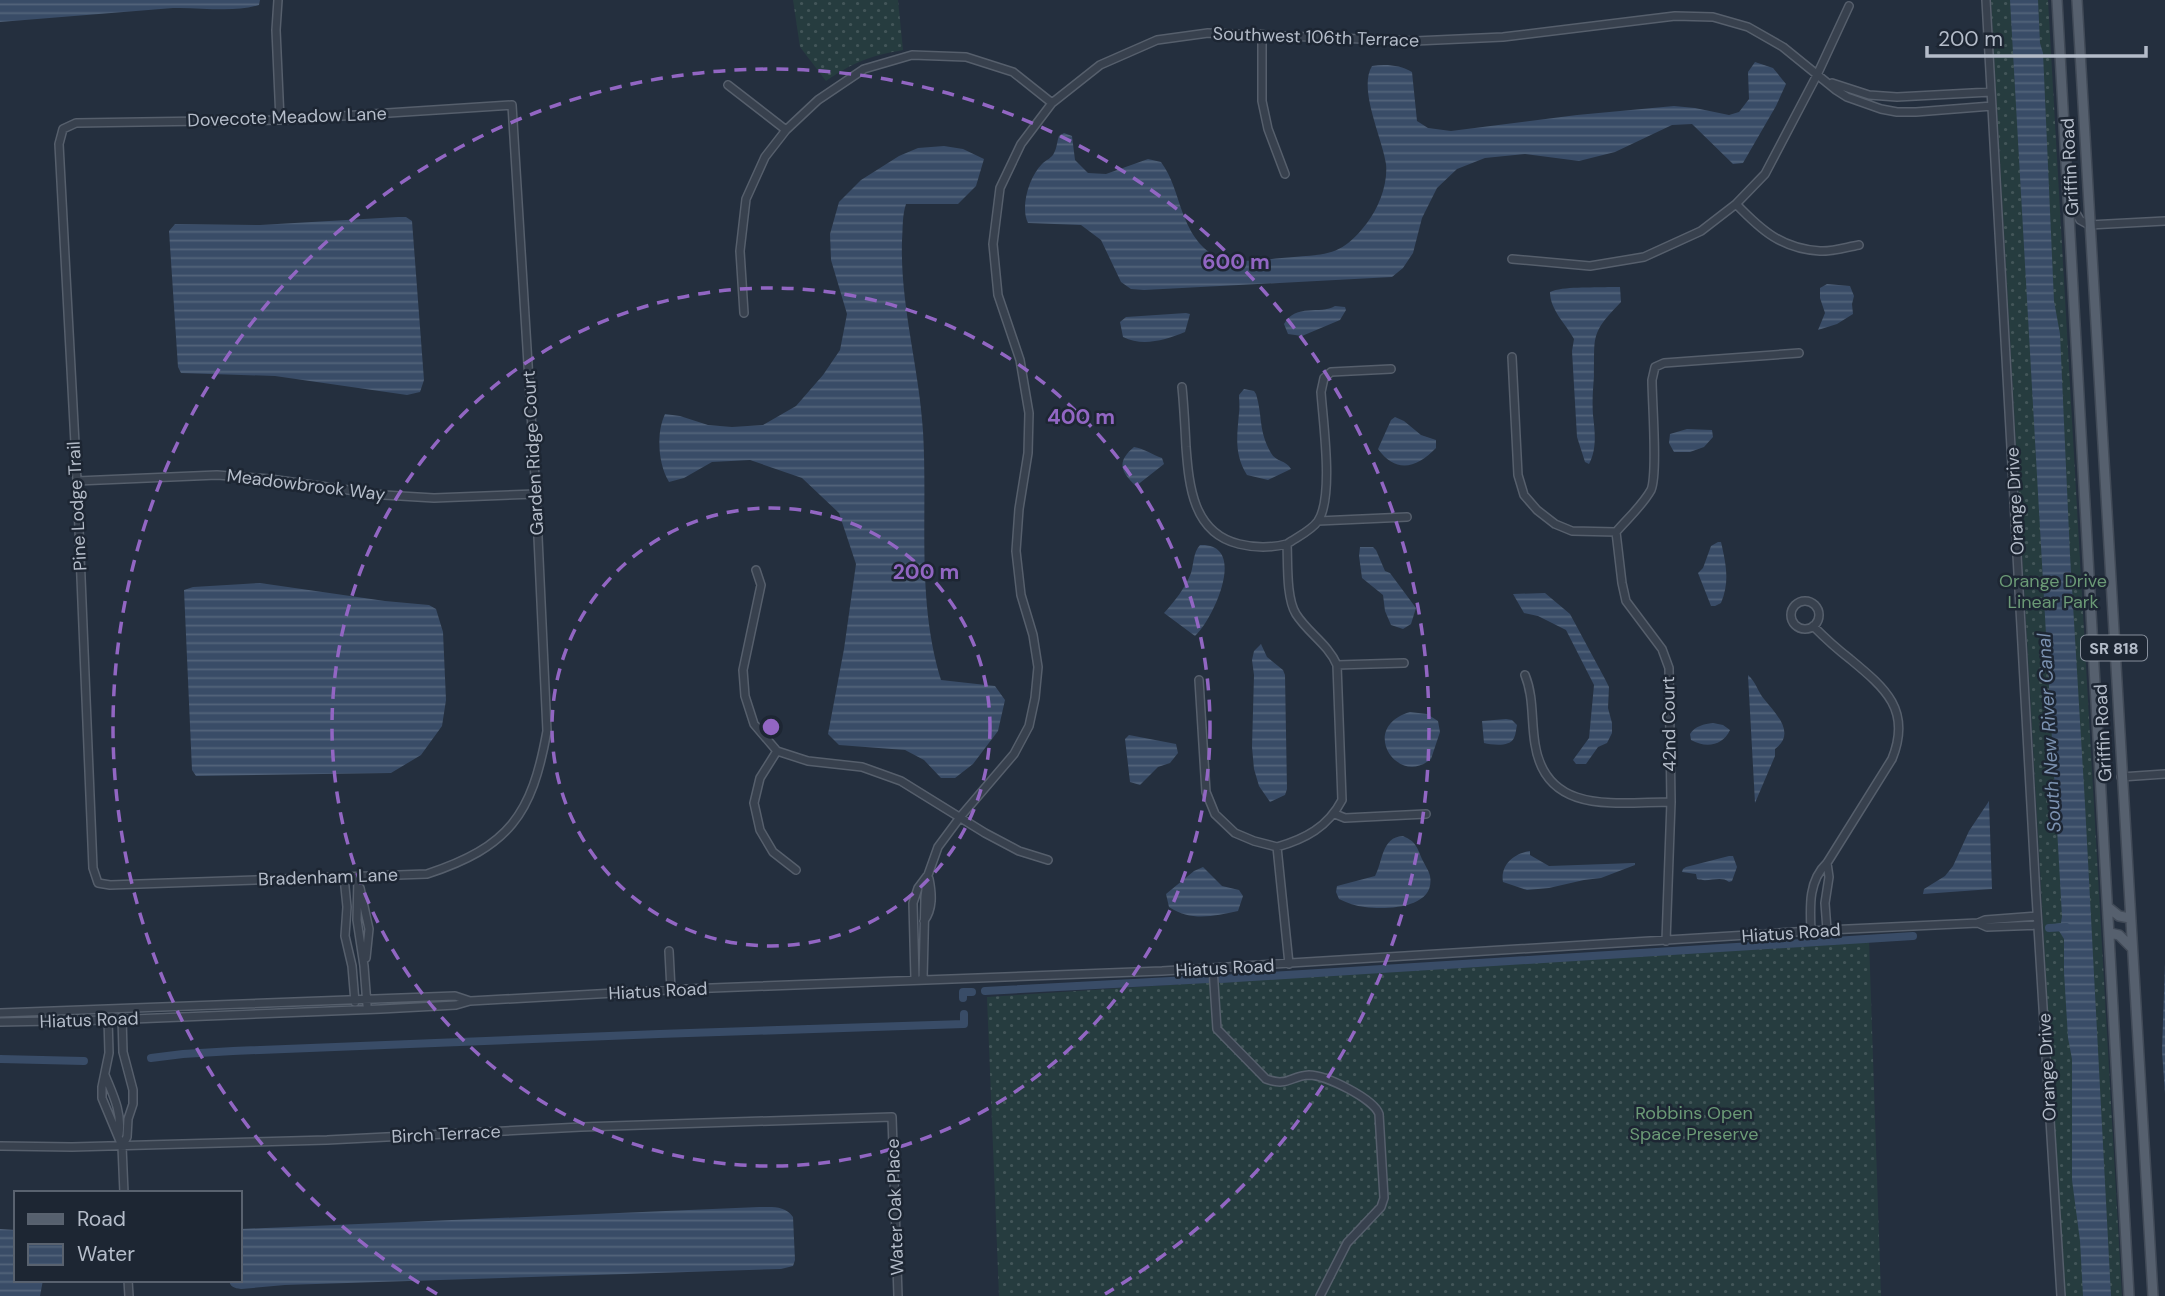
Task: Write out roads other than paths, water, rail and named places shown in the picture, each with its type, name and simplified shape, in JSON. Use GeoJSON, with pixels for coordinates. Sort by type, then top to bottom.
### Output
{"type":"FeatureCollection","features":[{"type":"Feature","properties":{"kind":"main road","name":"Griffin Road"},"geometry":{"type":"LineString","coordinates":[[2057,0],[2129,1296]]}},
{"type":"Feature","properties":{"kind":"main road","name":"Griffin Road"},"geometry":{"type":"LineString","coordinates":[[2077,0],[2153,1296]]}},
{"type":"Feature","properties":{"kind":"main road"},"geometry":{"type":"LineString","coordinates":[[2109,908],[2119,916],[2130,918]]}},
{"type":"Feature","properties":{"kind":"main road"},"geometry":{"type":"LineString","coordinates":[[2110,933],[2119,935],[2132,948]]}},
{"type":"Feature","properties":{"kind":"street"},"geometry":{"type":"LineString","coordinates":[[278,0],[276,30],[281,120]]}},
{"type":"Feature","properties":{"kind":"street","name":"Orange Drive"},"geometry":{"type":"LineString","coordinates":[[1986,0],[2061,1296]]}},
{"type":"Feature","properties":{"kind":"street"},"geometry":{"type":"LineString","coordinates":[[1512,259],[1590,267],[1644,257],[1701,231],[1736,204],[1765,174],[1821,78],[1849,6]]}},
{"type":"Feature","properties":{"kind":"street","name":"Southwest 106th Terrace"},"geometry":{"type":"LineString","coordinates":[[928,875],[938,847],[1014,754],[1029,726],[1035,698],[1038,667],[1033,635],[1021,596],[1016,551],[1030,413],[1020,360],[998,295],[993,244],[1000,188],[1021,144],[1052,103],[1100,65],[1157,40],[1208,33],[1415,41],[1503,37],[1675,16],[1713,17],[1748,27],[1783,47],[1847,97],[1868,105],[1897,112],[1992,106]]}},
{"type":"Feature","properties":{"kind":"street"},"geometry":{"type":"LineString","coordinates":[[1262,34],[1262,101],[1268,129],[1285,174]]}},
{"type":"Feature","properties":{"kind":"street"},"geometry":{"type":"LineString","coordinates":[[744,313],[740,251],[746,199],[765,157],[786,130],[818,100],[864,69],[912,55],[966,57],[1013,72],[1052,103]]}},
{"type":"Feature","properties":{"kind":"street","name":"Southwest 106th Terrace"},"geometry":{"type":"LineString","coordinates":[[1821,78],[1869,95],[1916,97],[1992,93]]}},
{"type":"Feature","properties":{"kind":"street"},"geometry":{"type":"LineString","coordinates":[[728,85],[786,130]]}},
{"type":"Feature","properties":{"kind":"street","name":"Dovecote Meadow Lane"},"geometry":{"type":"LineString","coordinates":[[63,129],[76,123],[281,120],[512,105]]}},
{"type":"Feature","properties":{"kind":"street","name":"Garden Ridge Court"},"geometry":{"type":"LineString","coordinates":[[512,105],[536,494],[547,731],[541,766],[529,799]]}},
{"type":"Feature","properties":{"kind":"street","name":"Pine Lodge Trail"},"geometry":{"type":"LineString","coordinates":[[63,129],[58,144],[77,481],[93,867],[98,883]]}},
{"type":"Feature","properties":{"kind":"street"},"geometry":{"type":"LineString","coordinates":[[2069,200],[2080,220],[2089,225],[2165,221]]}},
{"type":"Feature","properties":{"kind":"street"},"geometry":{"type":"LineString","coordinates":[[1736,204],[1757,226],[1785,245],[1822,252],[1858,245]]}},
{"type":"Feature","properties":{"kind":"street"},"geometry":{"type":"LineString","coordinates":[[1512,356],[1518,475],[1524,495],[1555,524],[1572,531],[1616,532],[1641,505],[1652,486],[1652,380],[1655,367],[1664,363],[1799,353]]}},
{"type":"Feature","properties":{"kind":"street"},"geometry":{"type":"LineString","coordinates":[[1182,387],[1188,478],[1192,499],[1202,519],[1213,532],[1231,542],[1250,547],[1273,548],[1287,544],[1318,521],[1326,494],[1321,392],[1324,378],[1331,372],[1391,369]]}},
{"type":"Feature","properties":{"kind":"street","name":"Meadowbrook Way"},"geometry":{"type":"LineString","coordinates":[[77,481],[217,475],[270,479],[384,495],[421,497],[536,494]]}},
{"type":"Feature","properties":{"kind":"street"},"geometry":{"type":"LineString","coordinates":[[1318,521],[1408,517]]}},
{"type":"Feature","properties":{"kind":"street","name":"42nd Court"},"geometry":{"type":"LineString","coordinates":[[1616,532],[1626,601],[1662,649],[1669,668],[1671,802],[1666,941]]}},
{"type":"Feature","properties":{"kind":"street"},"geometry":{"type":"LineString","coordinates":[[1199,680],[1206,792],[1215,814],[1235,833],[1277,847],[1300,840],[1317,830],[1335,814],[1342,800],[1337,665],[1331,652],[1297,615],[1291,603],[1287,544]]}},
{"type":"Feature","properties":{"kind":"street"},"geometry":{"type":"LineString","coordinates":[[756,570],[761,585],[743,670],[744,696],[754,724],[777,751],[808,761],[862,767],[901,781],[985,833],[1019,851],[1048,860]]}},
{"type":"Feature","properties":{"kind":"street"},"geometry":{"type":"LineString","coordinates":[[1811,932],[1810,902],[1816,876],[1827,863],[1892,759],[1898,745],[1899,731],[1894,704],[1889,695],[1813,626]]}},
{"type":"Feature","properties":{"kind":"street"},"geometry":{"type":"LineString","coordinates":[[1337,665],[1404,663]]}},
{"type":"Feature","properties":{"kind":"street"},"geometry":{"type":"LineString","coordinates":[[1525,675],[1531,690],[1537,756],[1544,773],[1556,787],[1571,797],[1594,803],[1671,802]]}},
{"type":"Feature","properties":{"kind":"street"},"geometry":{"type":"LineString","coordinates":[[777,751],[760,778],[754,803],[760,830],[773,852],[796,870]]}},
{"type":"Feature","properties":{"kind":"street"},"geometry":{"type":"LineString","coordinates":[[2121,777],[2165,775]]}},
{"type":"Feature","properties":{"kind":"street","name":"Bradenham Lane"},"geometry":{"type":"LineString","coordinates":[[98,883],[110,885],[427,874],[455,864],[489,846],[516,820],[529,799]]}},
{"type":"Feature","properties":{"kind":"street"},"geometry":{"type":"LineString","coordinates":[[1335,814],[1345,818],[1426,814]]}},
{"type":"Feature","properties":{"kind":"street"},"geometry":{"type":"LineString","coordinates":[[1277,847],[1289,964]]}},
{"type":"Feature","properties":{"kind":"street"},"geometry":{"type":"LineString","coordinates":[[1827,863],[1827,930]]}},
{"type":"Feature","properties":{"kind":"street"},"geometry":{"type":"LineString","coordinates":[[919,979],[928,875]]}},
{"type":"Feature","properties":{"kind":"street"},"geometry":{"type":"LineString","coordinates":[[919,979],[913,903],[918,888],[928,875]]}},
{"type":"Feature","properties":{"kind":"street"},"geometry":{"type":"LineString","coordinates":[[344,877],[347,907],[345,936],[352,966],[355,1010]]}},
{"type":"Feature","properties":{"kind":"street"},"geometry":{"type":"LineString","coordinates":[[358,877],[369,929],[369,945],[364,966]]}},
{"type":"Feature","properties":{"kind":"street"},"geometry":{"type":"LineString","coordinates":[[358,877],[357,923],[367,1009]]}},
{"type":"Feature","properties":{"kind":"street","name":"Hiatus Road"},"geometry":{"type":"LineString","coordinates":[[0,1022],[122,1020],[355,1010],[671,989],[1213,968],[1978,923],[1985,920],[2037,916]]}},
{"type":"Feature","properties":{"kind":"street"},"geometry":{"type":"LineString","coordinates":[[345,924],[368,921]]}},
{"type":"Feature","properties":{"kind":"street","name":"Hiatus Road"},"geometry":{"type":"LineString","coordinates":[[1978,923],[1987,927],[2038,925]]}},
{"type":"Feature","properties":{"kind":"street"},"geometry":{"type":"LineString","coordinates":[[669,951],[671,989]]}},
{"type":"Feature","properties":{"kind":"street"},"geometry":{"type":"LineString","coordinates":[[1213,968],[1217,1029],[1266,1079],[1276,1083],[1308,1075],[1322,1077],[1377,1107],[1384,1198],[1381,1207],[1347,1243],[1320,1296]]}},
{"type":"Feature","properties":{"kind":"street","name":"Hiatus Road"},"geometry":{"type":"LineString","coordinates":[[0,1013],[455,996],[470,1001]]}},
{"type":"Feature","properties":{"kind":"street"},"geometry":{"type":"LineString","coordinates":[[107,1009],[109,1053],[102,1098],[122,1146],[124,1191]]}},
{"type":"Feature","properties":{"kind":"street"},"geometry":{"type":"LineString","coordinates":[[122,1009],[123,1052],[133,1090],[127,1138],[122,1146]]}},
{"type":"Feature","properties":{"kind":"street"},"geometry":{"type":"LineString","coordinates":[[104,1074],[121,1120],[119,1136]]}},
{"type":"Feature","properties":{"kind":"street"},"geometry":{"type":"LineString","coordinates":[[118,1108],[133,1104]]}},
{"type":"Feature","properties":{"kind":"street","name":"Birch Terrace"},"geometry":{"type":"LineString","coordinates":[[0,1146],[122,1146],[327,1140],[892,1117]]}},
{"type":"Feature","properties":{"kind":"street","name":"Water Oak Place"},"geometry":{"type":"LineString","coordinates":[[892,1117],[898,1296]]}},
{"type":"Feature","properties":{"kind":"water"},"geometry":{"type":"Polygon","coordinates":[[[0,0],[260,0],[259,5],[238,9],[173,8],[0,22],[0,0]]]}},
{"type":"Feature","properties":{"kind":"water"},"geometry":{"type":"Polygon","coordinates":[[[2010,0],[2038,0],[2043,53],[2054,301],[2060,334],[2111,1296],[2083,1296],[2080,1241],[2072,1180],[2072,1059],[2068,1038],[2064,939],[2059,931],[2056,931],[2055,924],[2061,923],[2062,916],[2010,0]]]}},
{"type":"Feature","properties":{"kind":"water"},"geometry":{"type":"Polygon","coordinates":[[[1755,62],[1773,68],[1786,84],[1743,163],[1733,164],[1692,124],[1672,125],[1615,152],[1579,161],[1525,154],[1485,158],[1457,169],[1437,188],[1422,218],[1413,253],[1403,268],[1392,277],[1131,289],[1121,282],[1101,240],[1081,225],[1028,223],[1026,216],[1025,201],[1033,176],[1053,155],[1059,136],[1064,133],[1072,136],[1075,160],[1088,173],[1106,174],[1148,159],[1161,162],[1191,231],[1201,245],[1213,254],[1240,261],[1327,253],[1351,241],[1367,223],[1384,187],[1386,164],[1369,100],[1368,76],[1372,66],[1393,66],[1412,72],[1417,121],[1428,128],[1451,131],[1674,106],[1729,115],[1739,112],[1749,99],[1748,72],[1755,62]]]}},
{"type":"Feature","properties":{"kind":"water"},"geometry":{"type":"Polygon","coordinates":[[[944,146],[963,149],[984,159],[976,186],[958,204],[906,204],[903,218],[904,289],[923,431],[928,619],[941,680],[995,686],[1005,700],[998,731],[973,764],[955,778],[941,778],[924,760],[905,750],[839,745],[828,734],[856,564],[839,513],[802,478],[750,460],[712,462],[684,478],[669,482],[662,466],[660,448],[660,430],[665,414],[708,425],[732,427],[763,425],[796,406],[840,350],[847,314],[831,260],[830,234],[839,202],[861,180],[899,156],[918,148],[944,146]]]}},
{"type":"Feature","properties":{"kind":"water"},"geometry":{"type":"Polygon","coordinates":[[[406,217],[412,221],[424,380],[420,392],[407,395],[275,376],[181,373],[178,367],[169,231],[175,224],[260,225],[406,217]]]}},
{"type":"Feature","properties":{"kind":"water"},"geometry":{"type":"Polygon","coordinates":[[[1827,284],[1850,286],[1854,296],[1853,314],[1837,324],[1818,330],[1825,313],[1820,288],[1827,284]]]}},
{"type":"Feature","properties":{"kind":"water"},"geometry":{"type":"Polygon","coordinates":[[[1620,287],[1621,302],[1604,321],[1596,336],[1593,400],[1595,440],[1589,464],[1585,462],[1577,437],[1572,351],[1574,339],[1555,311],[1550,292],[1570,288],[1620,287]]]}},
{"type":"Feature","properties":{"kind":"water"},"geometry":{"type":"Polygon","coordinates":[[[1335,306],[1345,307],[1340,320],[1302,336],[1288,334],[1284,324],[1295,314],[1335,306]]]}},
{"type":"Feature","properties":{"kind":"water"},"geometry":{"type":"Polygon","coordinates":[[[1190,314],[1185,332],[1146,342],[1123,337],[1120,322],[1126,317],[1190,314]]]}},
{"type":"Feature","properties":{"kind":"water"},"geometry":{"type":"Polygon","coordinates":[[[1244,389],[1256,394],[1262,430],[1271,453],[1291,469],[1268,480],[1247,475],[1240,460],[1237,437],[1239,395],[1244,389]]]}},
{"type":"Feature","properties":{"kind":"water"},"geometry":{"type":"Polygon","coordinates":[[[1395,417],[1421,435],[1436,440],[1436,448],[1414,464],[1399,465],[1385,457],[1378,449],[1391,420],[1395,417]]]}},
{"type":"Feature","properties":{"kind":"water"},"geometry":{"type":"Polygon","coordinates":[[[1687,429],[1712,430],[1713,437],[1704,447],[1690,452],[1674,452],[1669,443],[1670,434],[1687,429]]]}},
{"type":"Feature","properties":{"kind":"water"},"geometry":{"type":"Polygon","coordinates":[[[1134,447],[1162,458],[1164,464],[1136,486],[1123,467],[1125,457],[1134,447]]]}},
{"type":"Feature","properties":{"kind":"water"},"geometry":{"type":"Polygon","coordinates":[[[1721,542],[1724,558],[1726,588],[1721,603],[1711,606],[1698,573],[1703,568],[1711,546],[1721,542]]]}},
{"type":"Feature","properties":{"kind":"water"},"geometry":{"type":"Polygon","coordinates":[[[1200,545],[1215,548],[1222,556],[1225,569],[1217,600],[1195,636],[1164,613],[1186,584],[1200,545]]]}},
{"type":"Feature","properties":{"kind":"water"},"geometry":{"type":"Polygon","coordinates":[[[1360,547],[1373,547],[1376,550],[1385,571],[1390,573],[1416,608],[1411,624],[1403,629],[1391,625],[1385,611],[1383,595],[1362,578],[1360,547]]]}},
{"type":"Feature","properties":{"kind":"water"},"geometry":{"type":"Polygon","coordinates":[[[260,583],[429,605],[436,609],[443,632],[446,700],[442,726],[421,755],[391,773],[196,776],[192,770],[184,590],[193,587],[260,583]]]}},
{"type":"Feature","properties":{"kind":"water"},"geometry":{"type":"Polygon","coordinates":[[[1545,593],[1570,614],[1609,687],[1608,708],[1612,733],[1607,743],[1598,747],[1586,764],[1576,764],[1573,760],[1589,738],[1594,685],[1566,630],[1538,616],[1524,613],[1513,594],[1545,593]]]}},
{"type":"Feature","properties":{"kind":"water"},"geometry":{"type":"Polygon","coordinates":[[[1261,644],[1267,657],[1283,670],[1285,675],[1287,789],[1285,795],[1270,802],[1259,786],[1252,747],[1252,660],[1254,651],[1261,644]]]}},
{"type":"Feature","properties":{"kind":"water"},"geometry":{"type":"Polygon","coordinates":[[[1748,675],[1782,723],[1784,730],[1784,736],[1775,749],[1775,756],[1755,803],[1748,675]]]}},
{"type":"Feature","properties":{"kind":"water"},"geometry":{"type":"Polygon","coordinates":[[[1410,712],[1427,714],[1438,721],[1440,732],[1431,759],[1418,766],[1406,766],[1396,761],[1388,752],[1385,741],[1387,730],[1395,720],[1410,712]]]}},
{"type":"Feature","properties":{"kind":"water"},"geometry":{"type":"Polygon","coordinates":[[[1506,719],[1517,725],[1512,741],[1501,745],[1484,743],[1482,721],[1506,719]]]}},
{"type":"Feature","properties":{"kind":"water"},"geometry":{"type":"Polygon","coordinates":[[[1713,723],[1730,730],[1723,739],[1709,745],[1691,740],[1690,734],[1694,729],[1713,723]]]}},
{"type":"Feature","properties":{"kind":"water"},"geometry":{"type":"Polygon","coordinates":[[[1129,735],[1176,744],[1178,753],[1170,763],[1158,767],[1140,785],[1130,782],[1125,739],[1129,735]]]}},
{"type":"Feature","properties":{"kind":"water"},"geometry":{"type":"Polygon","coordinates":[[[1989,801],[1992,889],[1923,894],[1924,889],[1945,876],[1953,866],[1969,831],[1989,801]]]}},
{"type":"Feature","properties":{"kind":"water"},"geometry":{"type":"Polygon","coordinates":[[[1403,836],[1416,846],[1429,872],[1430,887],[1425,895],[1408,905],[1385,908],[1358,906],[1339,899],[1337,886],[1375,876],[1387,845],[1396,837],[1403,836]]]}},
{"type":"Feature","properties":{"kind":"water"},"geometry":{"type":"Polygon","coordinates":[[[1530,851],[1530,855],[1549,866],[1635,865],[1601,878],[1549,888],[1527,890],[1503,882],[1504,870],[1509,861],[1530,851]]]}},
{"type":"Feature","properties":{"kind":"water"},"geometry":{"type":"Polygon","coordinates":[[[1733,856],[1737,867],[1732,881],[1701,880],[1697,879],[1696,874],[1682,872],[1686,867],[1733,856]]]}},
{"type":"Feature","properties":{"kind":"water"},"geometry":{"type":"Polygon","coordinates":[[[1203,867],[1222,886],[1239,890],[1243,896],[1238,911],[1195,916],[1169,907],[1166,894],[1203,867]]]}},
{"type":"Feature","properties":{"kind":"water"},"geometry":{"type":"Polygon","coordinates":[[[2165,963],[2165,1094],[2162,1051],[2165,963]]]}},
{"type":"Feature","properties":{"kind":"water"},"geometry":{"type":"Polygon","coordinates":[[[773,1207],[790,1213],[793,1217],[795,1260],[793,1266],[781,1269],[285,1285],[241,1289],[233,1287],[230,1282],[242,1282],[242,1229],[773,1207]]]}},
{"type":"Feature","properties":{"kind":"water"},"geometry":{"type":"Polygon","coordinates":[[[0,1229],[14,1230],[14,1282],[43,1282],[40,1296],[0,1296],[0,1229]]]}},
{"type":"Feature","properties":{"kind":"waterway"},"geometry":{"type":"LineString","coordinates":[[2049,928],[2066,927]]}},
{"type":"Feature","properties":{"kind":"waterway"},"geometry":{"type":"LineString","coordinates":[[1221,979],[1913,936]]}},
{"type":"Feature","properties":{"kind":"waterway"},"geometry":{"type":"LineString","coordinates":[[985,991],[1208,979]]}},
{"type":"Feature","properties":{"kind":"waterway"},"geometry":{"type":"LineString","coordinates":[[963,998],[963,992],[972,992]]}},
{"type":"Feature","properties":{"kind":"waterway"},"geometry":{"type":"LineString","coordinates":[[151,1058],[233,1051],[964,1024],[964,1014]]}},
{"type":"Feature","properties":{"kind":"waterway"},"geometry":{"type":"LineString","coordinates":[[0,1059],[84,1061]]}},
{"type":"Feature","properties":{"kind":"park label","name":"Orange Drive Linear Park"},"geometry":{"type":"Point","coordinates":[2053,591]}},
{"type":"Feature","properties":{"kind":"park label","name":"Robbins Open Space Preserve"},"geometry":{"type":"Point","coordinates":[1694,1123]}},
{"type":"Feature","properties":{"kind":"water label","name":"South New River Canal"},"geometry":{"type":"Point","coordinates":[2049,733]}}]}
